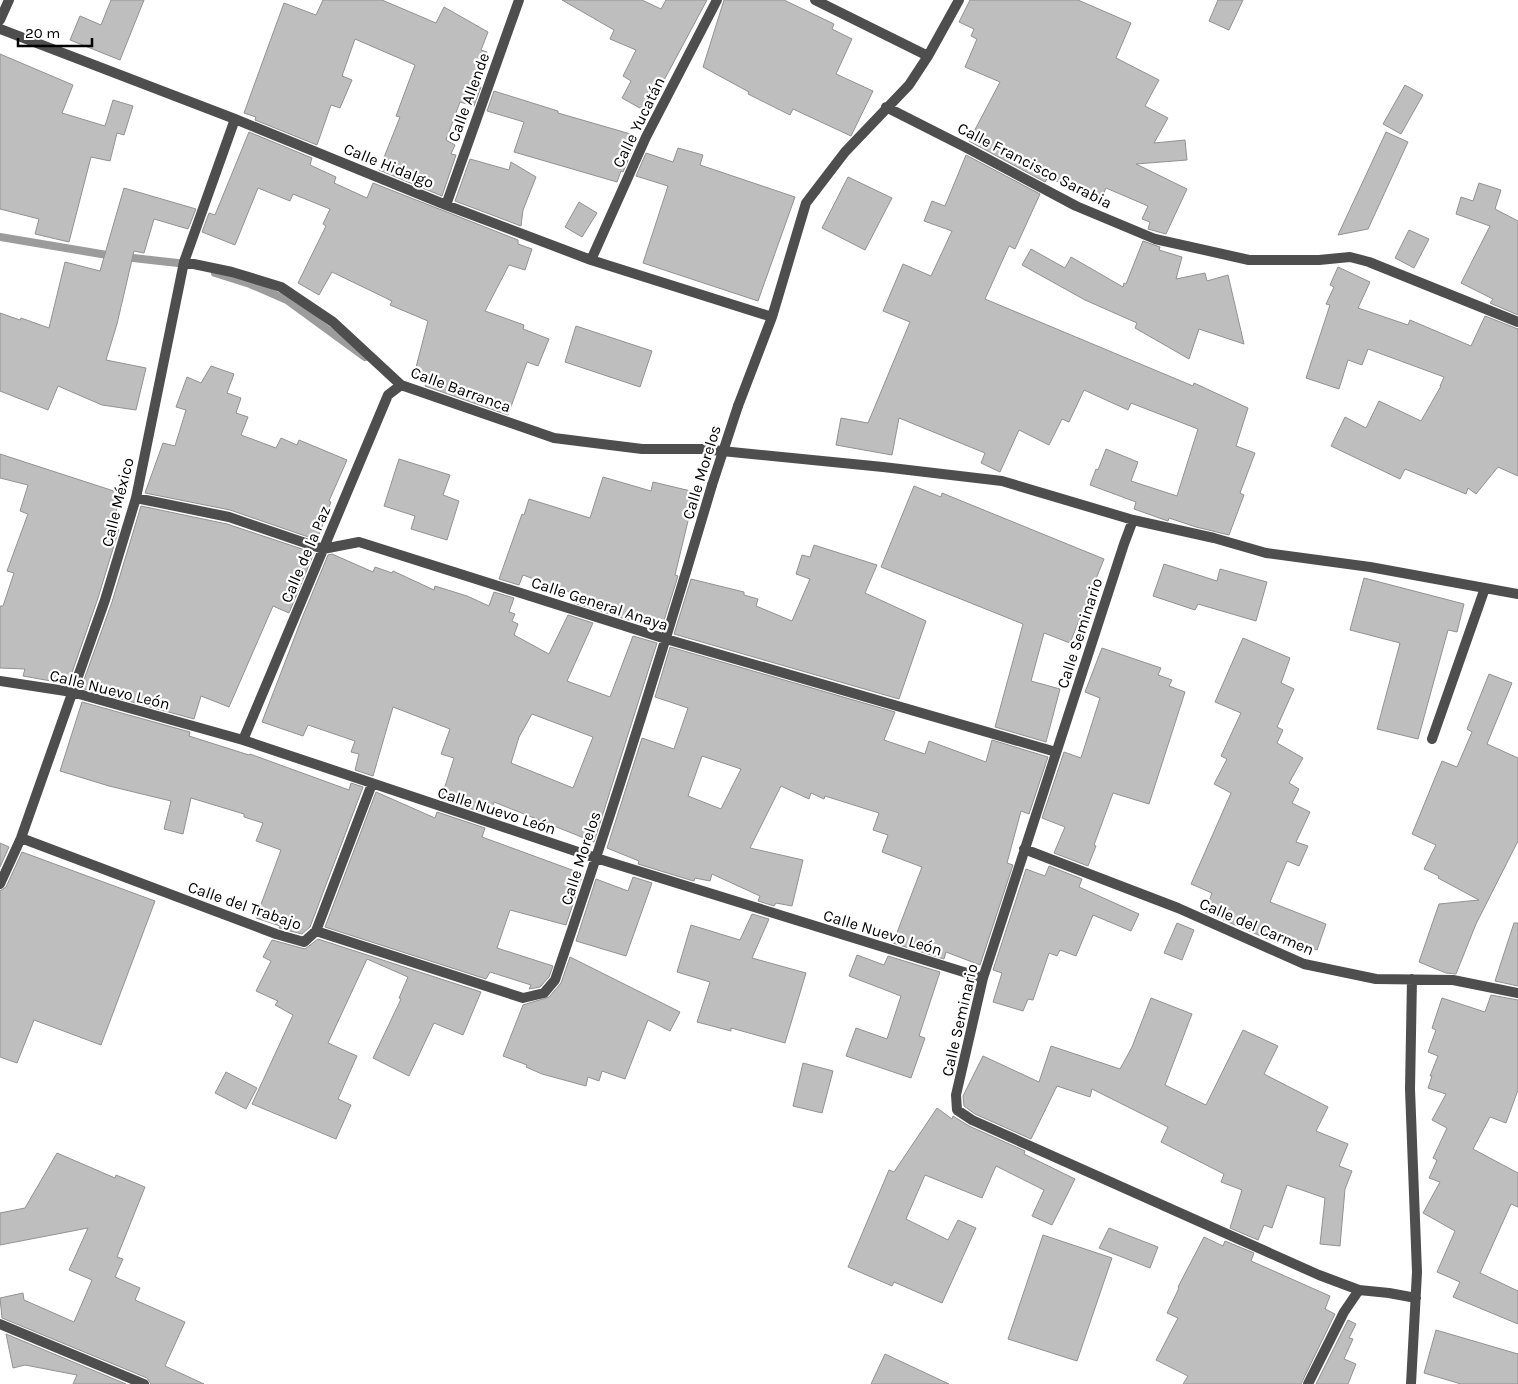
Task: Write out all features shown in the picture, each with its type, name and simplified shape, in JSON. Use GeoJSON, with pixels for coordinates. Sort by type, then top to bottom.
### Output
{"type":"FeatureCollection","features":[{"type":"Feature","properties":{"kind":"street"},"geometry":{"type":"LineString","coordinates":[[0,20],[9,0]]}},
{"type":"Feature","properties":{"kind":"street","name":"Calle Allende"},"geometry":{"type":"LineString","coordinates":[[446,205],[519,0]]}},
{"type":"Feature","properties":{"kind":"street","name":"Calle Yucatán"},"geometry":{"type":"LineString","coordinates":[[591,260],[646,137],[717,0]]}},
{"type":"Feature","properties":{"kind":"street"},"geometry":{"type":"LineString","coordinates":[[815,0],[928,56]]}},
{"type":"Feature","properties":{"kind":"street","name":"Calle Morelos"},"geometry":{"type":"LineString","coordinates":[[544,992],[554,980],[596,858],[666,639],[712,485],[738,406],[772,317],[806,203],[845,152],[909,85],[928,56],[959,0]]}},
{"type":"Feature","properties":{"kind":"street","name":"Calle Hidalgo"},"geometry":{"type":"LineString","coordinates":[[0,29],[234,119],[446,205],[591,260],[772,317]]}},
{"type":"Feature","properties":{"kind":"street","name":"Calle Francisco Sarabia"},"geometry":{"type":"LineString","coordinates":[[886,107],[968,148],[1076,206],[1155,238],[1249,260],[1319,260],[1350,257],[1369,262],[1518,322]]}},
{"type":"Feature","properties":{"kind":"street","name":"Calle México"},"geometry":{"type":"LineString","coordinates":[[0,884],[21,838],[105,600],[136,498],[184,262],[234,119]]}},
{"type":"Feature","properties":{"kind":"street","name":"Calle Barranca"},"geometry":{"type":"LineString","coordinates":[[184,262],[232,272],[281,286],[333,322],[401,385],[554,438],[642,449],[702,449],[883,467],[1002,482],[1133,520],[1214,538],[1266,553],[1370,567],[1518,594]]}},
{"type":"Feature","properties":{"kind":"street","name":"Calle de la Paz"},"geometry":{"type":"LineString","coordinates":[[243,740],[388,394],[401,385]]}},
{"type":"Feature","properties":{"kind":"street","name":"Calle General Anaya"},"geometry":{"type":"LineString","coordinates":[[136,498],[229,517],[323,549],[359,542],[666,639],[1056,752]]}},
{"type":"Feature","properties":{"kind":"street","name":"Calle Seminario"},"geometry":{"type":"LineString","coordinates":[[1133,520],[983,978],[956,1096],[957,1110],[972,1120],[1310,1271],[1359,1290]]}},
{"type":"Feature","properties":{"kind":"street"},"geometry":{"type":"LineString","coordinates":[[1432,739],[1485,588]]}},
{"type":"Feature","properties":{"kind":"street","name":"Calle Nuevo León"},"geometry":{"type":"LineString","coordinates":[[0,681],[72,692],[243,740],[596,858],[983,978]]}},
{"type":"Feature","properties":{"kind":"street"},"geometry":{"type":"LineString","coordinates":[[316,930],[372,784]]}},
{"type":"Feature","properties":{"kind":"street","name":"Calle del Trabajo"},"geometry":{"type":"LineString","coordinates":[[21,838],[276,934],[304,942],[316,930],[523,998],[544,992]]}},
{"type":"Feature","properties":{"kind":"street","name":"Calle del Carmen"},"geometry":{"type":"LineString","coordinates":[[1024,849],[1178,908],[1304,964],[1376,979],[1453,980],[1518,994]]}},
{"type":"Feature","properties":{"kind":"street"},"geometry":{"type":"LineString","coordinates":[[1411,1384],[1417,1272],[1410,1089],[1412,980]]}},
{"type":"Feature","properties":{"kind":"street"},"geometry":{"type":"LineString","coordinates":[[1308,1384],[1344,1312],[1359,1290],[1416,1298]]}},
{"type":"Feature","properties":{"kind":"street"},"geometry":{"type":"LineString","coordinates":[[0,1324],[144,1384]]}},
{"type":"Feature","properties":{"kind":"building"},"geometry":{"type":"Polygon","coordinates":[[[111,0],[144,0],[120,60],[70,40],[80,16],[101,25],[111,0]]]}},
{"type":"Feature","properties":{"kind":"building"},"geometry":{"type":"Polygon","coordinates":[[[323,0],[382,0],[436,23],[444,7],[488,32],[481,50],[487,52],[475,85],[481,87],[474,106],[460,102],[446,140],[455,145],[451,154],[456,155],[442,196],[379,170],[400,117],[396,116],[415,65],[355,39],[342,76],[352,80],[340,108],[331,105],[317,145],[255,120],[256,117],[244,113],[284,3],[316,15],[323,0]]]}},
{"type":"Feature","properties":{"kind":"building"},"geometry":{"type":"Polygon","coordinates":[[[562,0],[642,0],[661,9],[666,0],[707,0],[647,112],[622,98],[631,81],[623,76],[636,50],[610,39],[614,30],[562,0]]]}},
{"type":"Feature","properties":{"kind":"building"},"geometry":{"type":"Polygon","coordinates":[[[724,0],[784,0],[834,24],[832,29],[852,39],[836,74],[873,91],[851,136],[793,109],[790,115],[748,94],[749,92],[703,67],[724,0]]]}},
{"type":"Feature","properties":{"kind":"building"},"geometry":{"type":"Polygon","coordinates":[[[970,0],[1078,0],[1131,23],[1116,58],[1159,80],[1145,106],[1168,118],[1154,143],[1185,140],[1187,160],[1136,164],[1187,189],[1166,234],[1148,229],[1150,222],[1142,219],[1148,206],[1106,188],[1100,201],[1054,180],[1052,182],[1047,179],[1045,182],[969,141],[1000,82],[965,67],[977,39],[971,36],[974,29],[959,22],[970,0]]]}},
{"type":"Feature","properties":{"kind":"building"},"geometry":{"type":"Polygon","coordinates":[[[1218,0],[1243,0],[1229,30],[1209,21],[1218,0]]]}},
{"type":"Feature","properties":{"kind":"building"},"geometry":{"type":"Polygon","coordinates":[[[0,54],[73,85],[62,113],[105,126],[113,100],[133,106],[124,135],[117,133],[110,161],[91,157],[69,242],[35,234],[39,219],[0,209],[0,54]]]}},
{"type":"Feature","properties":{"kind":"building"},"geometry":{"type":"Polygon","coordinates":[[[1405,85],[1423,95],[1401,134],[1383,124],[1405,85]]]}},
{"type":"Feature","properties":{"kind":"building"},"geometry":{"type":"Polygon","coordinates":[[[494,91],[558,111],[558,113],[634,135],[627,147],[633,149],[617,182],[514,152],[524,122],[487,111],[494,91]]]}},
{"type":"Feature","properties":{"kind":"building"},"geometry":{"type":"Polygon","coordinates":[[[249,132],[312,158],[310,165],[336,177],[334,183],[367,198],[373,183],[518,240],[518,244],[532,249],[525,270],[509,265],[485,311],[524,325],[523,329],[549,339],[538,366],[527,362],[508,415],[425,386],[427,381],[414,375],[428,321],[390,305],[392,301],[332,272],[319,295],[298,283],[326,226],[323,224],[330,209],[293,194],[290,201],[258,188],[235,245],[202,232],[209,213],[215,215],[249,132]]]}},
{"type":"Feature","properties":{"kind":"building"},"geometry":{"type":"Polygon","coordinates":[[[1386,132],[1408,142],[1368,229],[1338,235],[1386,132]]]}},
{"type":"Feature","properties":{"kind":"building"},"geometry":{"type":"Polygon","coordinates":[[[678,148],[703,155],[700,165],[795,197],[758,301],[643,263],[668,186],[636,176],[646,153],[673,162],[678,148]]]}},
{"type":"Feature","properties":{"kind":"building"},"geometry":{"type":"Polygon","coordinates":[[[966,155],[1040,194],[1015,249],[1009,246],[985,299],[1193,386],[1194,383],[1248,408],[1236,446],[1255,453],[1240,493],[1244,495],[1229,535],[1169,518],[1168,521],[1134,509],[1136,502],[1090,485],[1106,449],[1138,462],[1131,481],[1177,496],[1198,429],[1131,403],[1128,410],[1084,390],[1069,422],[1062,419],[1049,445],[1019,430],[1000,472],[981,463],[985,453],[899,418],[892,455],[836,445],[841,418],[868,423],[910,322],[883,311],[903,264],[931,276],[952,231],[924,221],[932,201],[945,206],[966,155]]]}},
{"type":"Feature","properties":{"kind":"building"},"geometry":{"type":"Polygon","coordinates":[[[470,159],[509,170],[511,162],[536,177],[523,210],[521,226],[455,201],[470,159]]]}},
{"type":"Feature","properties":{"kind":"building"},"geometry":{"type":"Polygon","coordinates":[[[848,177],[892,198],[865,250],[822,228],[848,177]]]}},
{"type":"Feature","properties":{"kind":"building"},"geometry":{"type":"Polygon","coordinates":[[[1479,183],[1501,190],[1495,209],[1518,221],[1518,315],[1490,303],[1493,299],[1461,283],[1490,226],[1456,214],[1461,197],[1473,201],[1479,183]]]}},
{"type":"Feature","properties":{"kind":"building"},"geometry":{"type":"Polygon","coordinates":[[[124,188],[196,209],[188,229],[154,219],[144,253],[134,251],[117,324],[106,360],[146,368],[136,410],[102,405],[58,386],[48,410],[0,391],[0,313],[49,328],[65,262],[100,271],[124,188]]]}},
{"type":"Feature","properties":{"kind":"building"},"geometry":{"type":"Polygon","coordinates":[[[579,202],[597,213],[582,237],[565,227],[579,202]]]}},
{"type":"Feature","properties":{"kind":"building"},"geometry":{"type":"Polygon","coordinates":[[[1409,230],[1429,239],[1414,268],[1395,258],[1409,230]]]}},
{"type":"Feature","properties":{"kind":"building"},"geometry":{"type":"Polygon","coordinates":[[[1143,241],[1160,247],[1159,250],[1182,257],[1176,279],[1205,273],[1207,281],[1228,275],[1244,344],[1199,329],[1189,359],[1135,328],[1137,323],[1085,300],[1022,265],[1031,249],[1065,268],[1071,257],[1123,287],[1124,283],[1126,284],[1143,241]]]}},
{"type":"Feature","properties":{"kind":"building"},"geometry":{"type":"Polygon","coordinates":[[[1338,267],[1370,282],[1358,308],[1408,325],[1410,320],[1471,346],[1485,316],[1518,329],[1518,476],[1498,467],[1476,494],[1468,488],[1466,494],[1405,469],[1400,479],[1331,446],[1345,417],[1366,428],[1379,401],[1421,421],[1441,386],[1444,377],[1368,349],[1362,365],[1348,360],[1339,389],[1306,378],[1330,305],[1326,304],[1334,287],[1330,285],[1338,267]]]}},
{"type":"Feature","properties":{"kind":"building"},"geometry":{"type":"Polygon","coordinates":[[[576,326],[652,351],[640,387],[565,362],[576,326]]]}},
{"type":"Feature","properties":{"kind":"building"},"geometry":{"type":"Polygon","coordinates":[[[211,366],[234,374],[227,393],[241,398],[236,413],[248,417],[241,435],[276,448],[281,438],[297,445],[299,440],[347,460],[329,501],[331,502],[317,540],[230,510],[145,493],[163,443],[175,446],[186,410],[176,407],[187,377],[201,383],[211,366]]]}},
{"type":"Feature","properties":{"kind":"building"},"geometry":{"type":"Polygon","coordinates":[[[0,454],[120,493],[113,528],[119,529],[98,598],[68,684],[23,676],[25,669],[0,668],[0,606],[3,606],[14,573],[7,571],[28,514],[20,511],[28,485],[0,478],[0,454]]]}},
{"type":"Feature","properties":{"kind":"building"},"geometry":{"type":"Polygon","coordinates":[[[399,459],[450,475],[443,495],[459,501],[447,540],[411,529],[415,516],[384,506],[399,459]]]}},
{"type":"Feature","properties":{"kind":"building"},"geometry":{"type":"Polygon","coordinates":[[[603,477],[651,491],[653,482],[695,492],[675,575],[678,576],[661,630],[574,603],[575,600],[570,598],[572,593],[523,575],[519,585],[499,579],[529,499],[590,518],[603,477]]]}},
{"type":"Feature","properties":{"kind":"building"},"geometry":{"type":"Polygon","coordinates":[[[914,486],[941,497],[942,493],[1104,559],[1070,643],[1044,633],[1031,681],[1060,689],[1046,742],[995,727],[1023,624],[881,567],[914,486]]]}},
{"type":"Feature","properties":{"kind":"building"},"geometry":{"type":"Polygon","coordinates":[[[141,506],[227,524],[314,553],[289,613],[273,606],[229,707],[201,696],[194,719],[81,688],[112,602],[141,506]]]}},
{"type":"Feature","properties":{"kind":"building"},"geometry":{"type":"Polygon","coordinates":[[[814,545],[877,565],[865,593],[926,621],[899,699],[674,634],[691,579],[744,592],[744,595],[758,599],[756,606],[792,621],[810,579],[796,574],[802,555],[810,557],[814,545]]]}},
{"type":"Feature","properties":{"kind":"building"},"geometry":{"type":"Polygon","coordinates":[[[332,554],[373,572],[375,567],[392,573],[393,571],[434,590],[435,586],[467,596],[489,606],[494,592],[514,598],[509,612],[515,614],[512,621],[518,624],[514,635],[549,654],[568,615],[593,623],[567,681],[610,697],[633,636],[657,643],[594,842],[494,802],[490,815],[441,799],[454,758],[441,754],[450,729],[393,707],[373,776],[355,770],[359,754],[351,752],[355,741],[308,725],[303,736],[262,722],[328,555],[332,554]],[[532,714],[519,737],[511,763],[573,788],[593,737],[532,714]]]}},
{"type":"Feature","properties":{"kind":"building"},"geometry":{"type":"Polygon","coordinates":[[[1164,564],[1217,581],[1220,569],[1267,582],[1256,621],[1198,604],[1195,610],[1153,596],[1164,564]]]}},
{"type":"Feature","properties":{"kind":"building"},"geometry":{"type":"Polygon","coordinates":[[[1364,578],[1464,604],[1457,632],[1448,630],[1418,739],[1377,729],[1400,643],[1350,630],[1364,578]]]}},
{"type":"Feature","properties":{"kind":"building"},"geometry":{"type":"Polygon","coordinates":[[[1243,638],[1290,658],[1281,683],[1294,689],[1277,727],[1283,730],[1277,743],[1303,758],[1289,783],[1299,789],[1292,803],[1310,812],[1296,842],[1308,846],[1299,866],[1287,861],[1270,902],[1326,924],[1317,950],[1280,935],[1277,943],[1205,912],[1212,893],[1191,884],[1231,793],[1214,784],[1227,759],[1221,756],[1241,713],[1215,702],[1243,638]]]}},
{"type":"Feature","properties":{"kind":"building"},"geometry":{"type":"Polygon","coordinates":[[[670,647],[895,712],[884,740],[925,754],[929,741],[986,762],[992,740],[1048,757],[1029,814],[1021,811],[1007,863],[1013,865],[980,965],[946,952],[944,959],[893,943],[922,867],[882,852],[888,835],[873,830],[879,813],[825,796],[824,799],[811,793],[809,799],[781,786],[750,848],[803,860],[792,906],[776,903],[774,906],[758,901],[760,896],[712,874],[710,881],[695,878],[694,881],[638,864],[639,861],[607,848],[642,738],[674,749],[688,708],[655,697],[670,647]],[[702,756],[688,796],[721,809],[741,769],[702,756]]]}},
{"type":"Feature","properties":{"kind":"building"},"geometry":{"type":"Polygon","coordinates":[[[1102,648],[1161,668],[1158,675],[1172,680],[1169,686],[1185,692],[1149,804],[1113,793],[1088,866],[1054,853],[1065,827],[1042,818],[1064,752],[1081,758],[1100,698],[1085,692],[1102,648]]]}},
{"type":"Feature","properties":{"kind":"building"},"geometry":{"type":"Polygon","coordinates":[[[1489,674],[1512,683],[1487,744],[1518,758],[1518,841],[1476,924],[1456,974],[1446,973],[1419,962],[1439,904],[1479,900],[1424,869],[1436,845],[1412,834],[1442,761],[1457,767],[1472,732],[1467,729],[1489,674]]]}},
{"type":"Feature","properties":{"kind":"building"},"geometry":{"type":"Polygon","coordinates":[[[82,702],[190,732],[189,736],[250,754],[349,790],[351,783],[363,787],[310,927],[302,934],[279,928],[280,926],[256,918],[281,850],[256,841],[263,823],[244,817],[244,814],[191,798],[183,834],[164,829],[171,801],[109,786],[60,771],[82,702]]]}},
{"type":"Feature","properties":{"kind":"building"},"geometry":{"type":"Polygon","coordinates":[[[376,792],[435,818],[437,812],[485,828],[482,837],[583,874],[566,925],[510,910],[497,948],[553,966],[549,977],[540,987],[529,989],[531,985],[490,972],[486,979],[325,927],[376,792]]]}},
{"type":"Feature","properties":{"kind":"building"},"geometry":{"type":"Polygon","coordinates":[[[0,843],[9,847],[0,867],[0,843]]]}},
{"type":"Feature","properties":{"kind":"building"},"geometry":{"type":"Polygon","coordinates":[[[22,852],[155,901],[101,1045],[34,1020],[17,1063],[0,1057],[0,891],[6,887],[22,852]]]}},
{"type":"Feature","properties":{"kind":"building"},"geometry":{"type":"Polygon","coordinates":[[[1049,866],[1082,879],[1079,887],[1139,914],[1131,931],[1093,915],[1076,956],[1060,950],[1057,956],[1049,953],[1033,1000],[1028,999],[1023,1011],[993,1002],[1002,973],[993,970],[1026,869],[1045,876],[1049,866]]]}},
{"type":"Feature","properties":{"kind":"building"},"geometry":{"type":"Polygon","coordinates":[[[633,877],[652,883],[626,956],[576,941],[596,879],[628,891],[633,877]]]}},
{"type":"Feature","properties":{"kind":"building"},"geometry":{"type":"Polygon","coordinates":[[[752,914],[769,919],[752,958],[806,973],[785,1043],[731,1028],[731,1031],[697,1022],[710,982],[677,972],[691,925],[740,940],[752,914]]]}},
{"type":"Feature","properties":{"kind":"building"},"geometry":{"type":"Polygon","coordinates":[[[1177,923],[1194,930],[1182,960],[1164,953],[1177,923]]]}},
{"type":"Feature","properties":{"kind":"building"},"geometry":{"type":"Polygon","coordinates":[[[1514,923],[1518,923],[1518,986],[1495,981],[1514,923]]]}},
{"type":"Feature","properties":{"kind":"building"},"geometry":{"type":"Polygon","coordinates":[[[318,939],[481,992],[463,1035],[434,1023],[409,1076],[373,1058],[401,999],[399,998],[408,977],[367,959],[328,1043],[357,1056],[338,1099],[351,1105],[336,1139],[252,1104],[293,1015],[275,1005],[278,1001],[256,991],[271,961],[263,957],[272,940],[305,949],[318,939]]]}},
{"type":"Feature","properties":{"kind":"building"},"geometry":{"type":"Polygon","coordinates":[[[857,955],[884,965],[888,956],[940,972],[919,1036],[925,1038],[911,1078],[846,1056],[856,1028],[887,1039],[901,996],[849,976],[857,955]]]}},
{"type":"Feature","properties":{"kind":"building"},"geometry":{"type":"Polygon","coordinates":[[[570,957],[680,1012],[670,1031],[648,1020],[625,1079],[602,1071],[599,1081],[588,1077],[586,1086],[542,1074],[526,1067],[527,1065],[503,1056],[523,1005],[549,997],[561,983],[570,957]]]}},
{"type":"Feature","properties":{"kind":"building"},"geometry":{"type":"Polygon","coordinates":[[[1491,995],[1518,1000],[1518,1090],[1506,1123],[1490,1117],[1473,1149],[1518,1173],[1518,1207],[1511,1204],[1480,1273],[1518,1291],[1518,1324],[1453,1297],[1460,1282],[1437,1272],[1455,1231],[1423,1213],[1440,1182],[1429,1178],[1437,1160],[1433,1158],[1447,1128],[1432,1120],[1446,1094],[1428,1088],[1432,1076],[1430,1076],[1438,1056],[1428,1052],[1436,1030],[1432,1028],[1442,998],[1485,1012],[1491,995]]]}},
{"type":"Feature","properties":{"kind":"building"},"geometry":{"type":"Polygon","coordinates":[[[1151,998],[1192,1014],[1165,1085],[1206,1105],[1243,1030],[1278,1046],[1264,1074],[1328,1107],[1316,1131],[1348,1144],[1339,1166],[1352,1171],[1345,1189],[1340,1246],[1320,1244],[1325,1198],[1287,1185],[1272,1228],[1264,1225],[1258,1240],[1230,1228],[1242,1190],[1221,1182],[1224,1174],[1161,1142],[1168,1127],[1092,1089],[1090,1097],[1057,1086],[1031,1139],[975,1114],[964,1106],[963,1096],[983,1056],[1039,1082],[1051,1046],[1120,1069],[1132,1047],[1151,998]]]}},
{"type":"Feature","properties":{"kind":"building"},"geometry":{"type":"Polygon","coordinates":[[[803,1063],[833,1071],[822,1113],[793,1106],[803,1063]]]}},
{"type":"Feature","properties":{"kind":"building"},"geometry":{"type":"Polygon","coordinates":[[[226,1072],[257,1088],[246,1109],[215,1093],[226,1072]]]}},
{"type":"Feature","properties":{"kind":"building"},"geometry":{"type":"Polygon","coordinates":[[[937,1108],[952,1119],[953,1116],[969,1126],[1025,1151],[1024,1154],[1075,1179],[1052,1225],[1032,1216],[1044,1190],[996,1166],[982,1198],[925,1175],[906,1219],[948,1240],[958,1220],[976,1228],[942,1303],[894,1282],[892,1286],[848,1267],[889,1170],[894,1172],[937,1108]]]}},
{"type":"Feature","properties":{"kind":"building"},"geometry":{"type":"Polygon","coordinates":[[[57,1153],[115,1178],[116,1175],[145,1187],[117,1257],[123,1259],[115,1277],[140,1288],[135,1300],[185,1322],[165,1366],[204,1384],[151,1384],[147,1378],[2,1318],[0,1298],[23,1293],[24,1300],[74,1322],[92,1280],[69,1270],[88,1228],[0,1245],[0,1213],[25,1208],[57,1153]]]}},
{"type":"Feature","properties":{"kind":"building"},"geometry":{"type":"Polygon","coordinates":[[[1109,1228],[1158,1247],[1150,1268],[1099,1248],[1109,1228]]]}},
{"type":"Feature","properties":{"kind":"building"},"geometry":{"type":"Polygon","coordinates":[[[1043,1235],[1112,1258],[1077,1361],[1008,1339],[1043,1235]]]}},
{"type":"Feature","properties":{"kind":"building"},"geometry":{"type":"Polygon","coordinates":[[[1204,1237],[1223,1246],[1225,1241],[1254,1253],[1251,1261],[1330,1296],[1325,1309],[1335,1314],[1301,1384],[1183,1384],[1188,1376],[1156,1360],[1178,1318],[1167,1313],[1204,1237]]]}},
{"type":"Feature","properties":{"kind":"building"},"geometry":{"type":"Polygon","coordinates":[[[1348,1320],[1356,1324],[1349,1338],[1353,1339],[1344,1359],[1356,1364],[1348,1384],[1316,1384],[1348,1320]]]}},
{"type":"Feature","properties":{"kind":"building"},"geometry":{"type":"Polygon","coordinates":[[[1436,1330],[1518,1354],[1518,1384],[1461,1384],[1424,1373],[1436,1330]]]}},
{"type":"Feature","properties":{"kind":"building"},"geometry":{"type":"Polygon","coordinates":[[[6,1334],[126,1384],[73,1384],[77,1375],[25,1365],[13,1368],[6,1334]]]}},
{"type":"Feature","properties":{"kind":"building"},"geometry":{"type":"Polygon","coordinates":[[[885,1354],[949,1384],[871,1384],[885,1354]]]}},
{"type":"Feature","properties":{"kind":"waterway"},"geometry":{"type":"LineString","coordinates":[[0,237],[113,256]]}},
{"type":"Feature","properties":{"kind":"waterway"},"geometry":{"type":"LineString","coordinates":[[124,257],[187,264]]}},
{"type":"Feature","properties":{"kind":"waterway"},"geometry":{"type":"LineString","coordinates":[[215,273],[250,284],[287,300],[365,357]]}}]}
